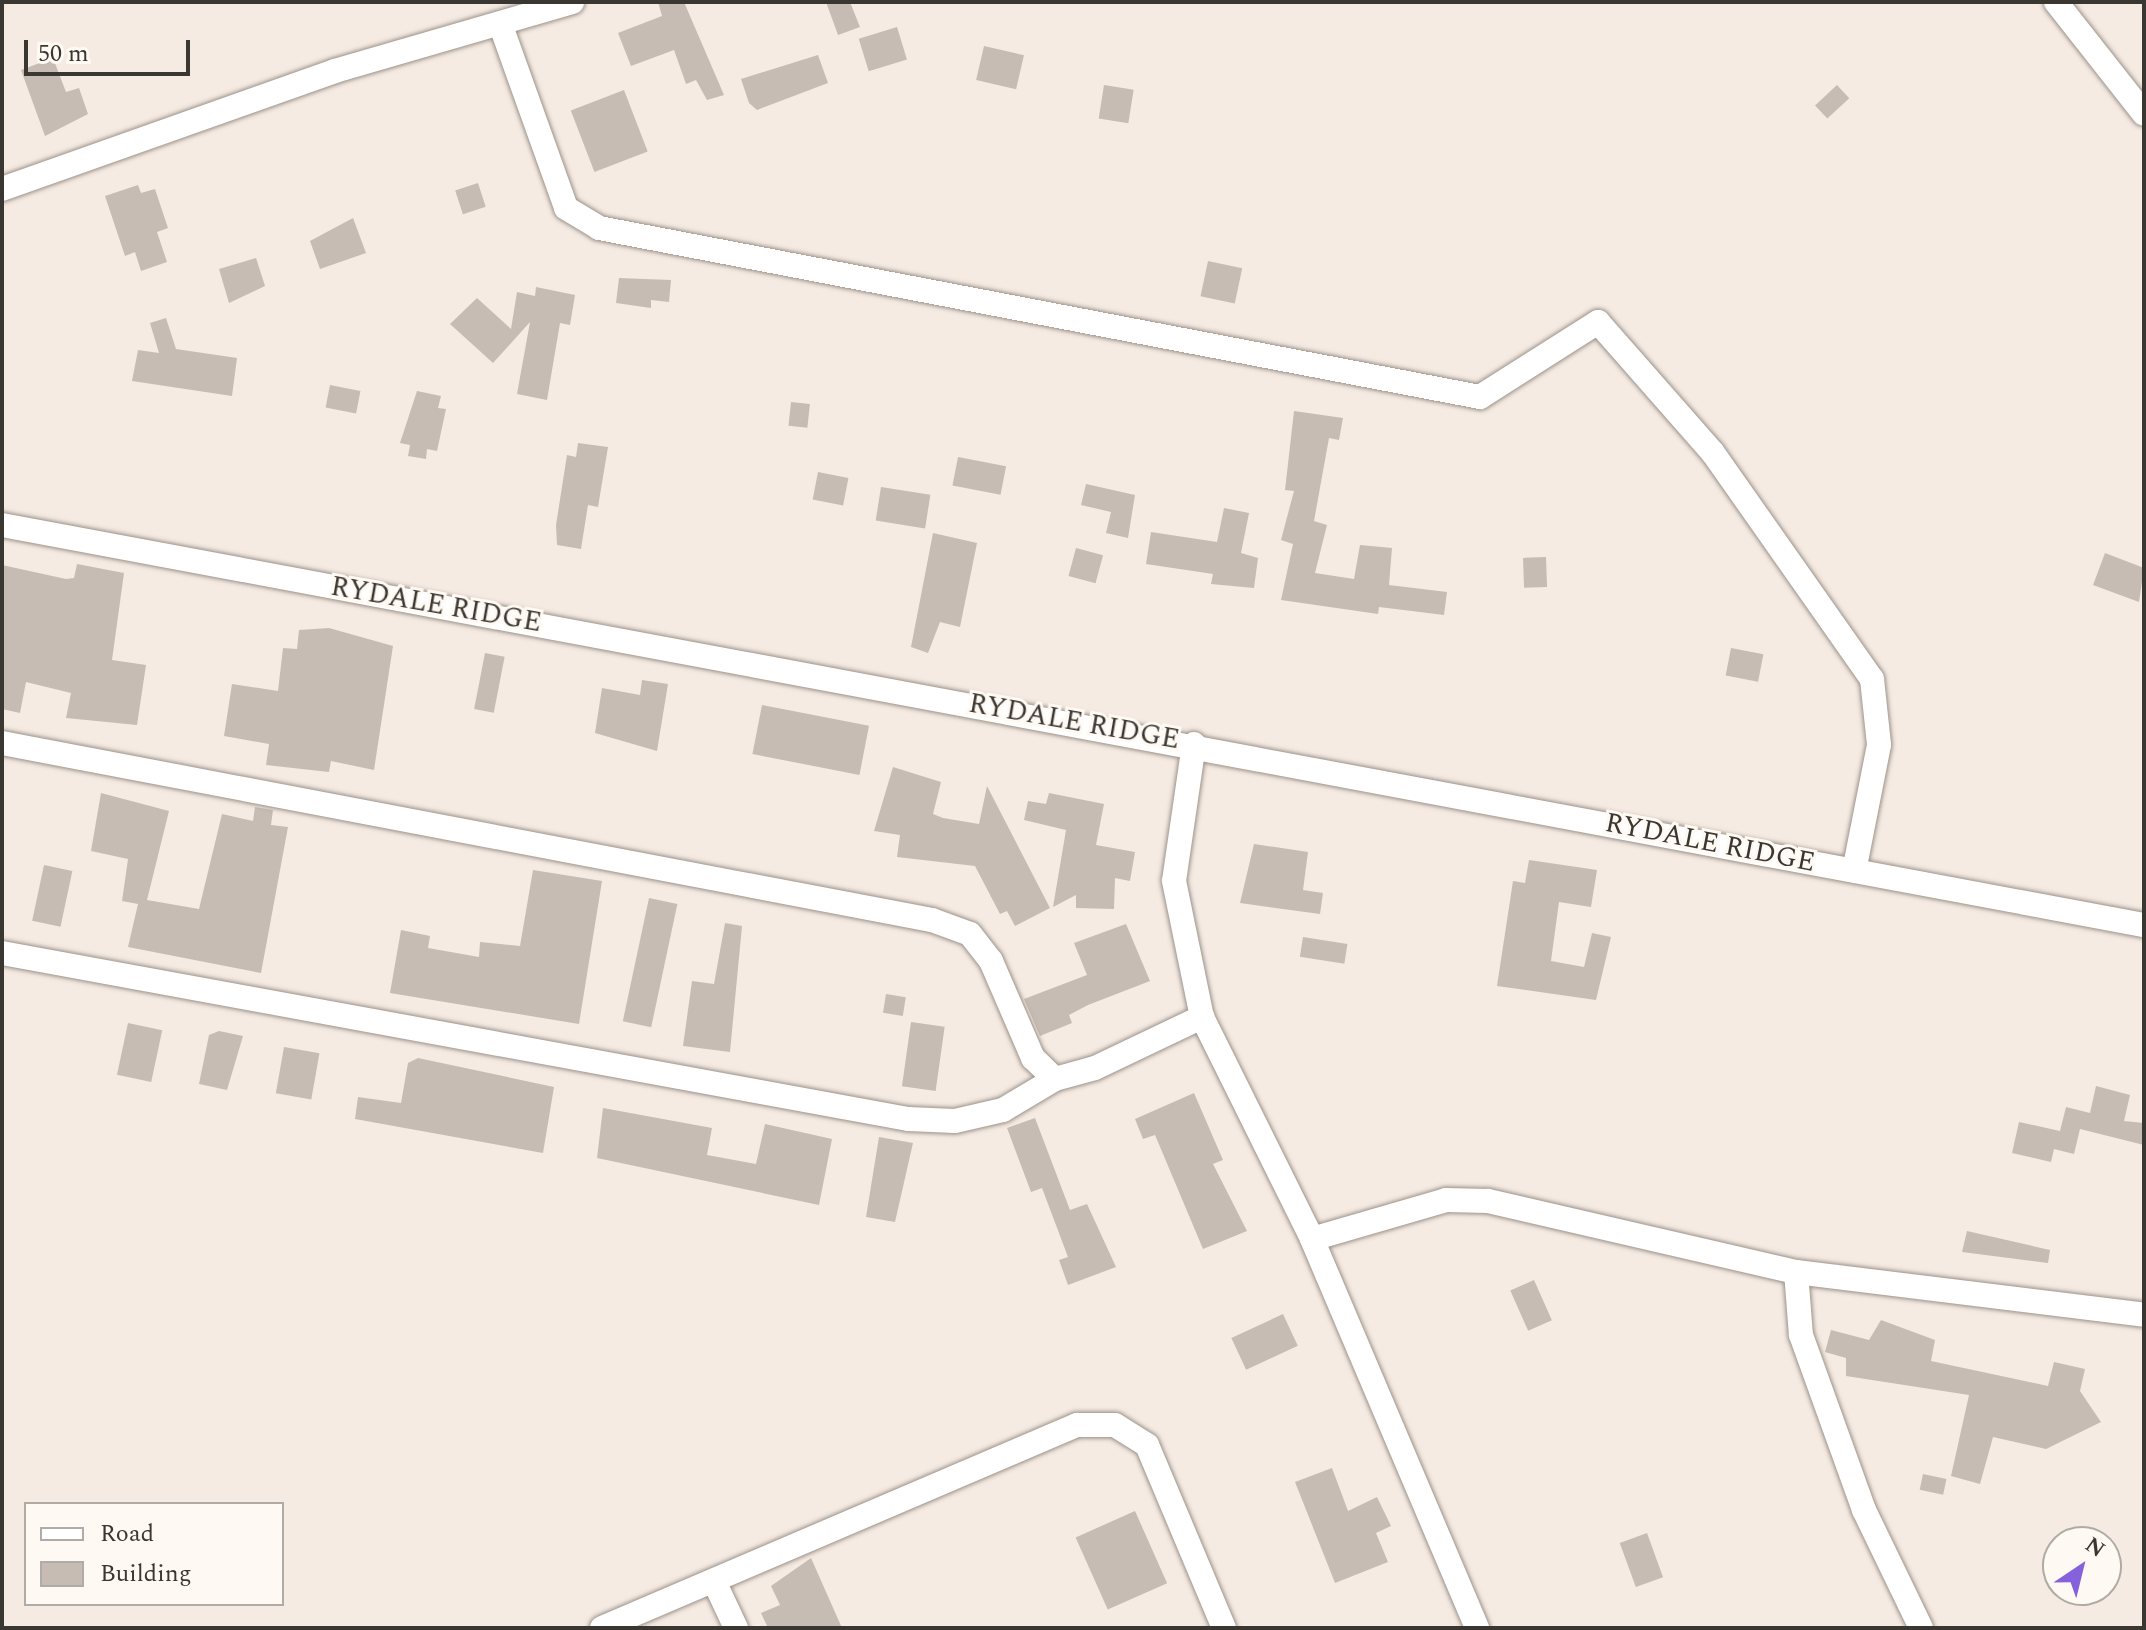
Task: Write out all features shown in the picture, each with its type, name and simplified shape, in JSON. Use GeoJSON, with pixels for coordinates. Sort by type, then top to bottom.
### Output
{"type":"FeatureCollection","features":[{"type":"Feature","properties":{"kind":"street"},"geometry":{"type":"LineString","coordinates":[[2,189],[335,71],[501,26],[572,2]]}},
{"type":"Feature","properties":{"kind":"street"},"geometry":{"type":"LineString","coordinates":[[2056,2],[2144,114]]}},
{"type":"Feature","properties":{"kind":"street"},"geometry":{"type":"LineString","coordinates":[[501,26],[566,208],[599,228],[1480,397],[1598,322],[1713,453],[1872,679],[1879,745],[1854,871]]}},
{"type":"Feature","properties":{"kind":"street","name":"RYDALE RIDGE"},"geometry":{"type":"LineString","coordinates":[[2,525],[1194,744],[2144,925]]}},
{"type":"Feature","properties":{"kind":"street"},"geometry":{"type":"LineString","coordinates":[[2,743],[932,920],[970,934],[991,961],[1033,1058],[1055,1079]]}},
{"type":"Feature","properties":{"kind":"street"},"geometry":{"type":"LineString","coordinates":[[1194,744],[1174,881],[1202,1017],[1312,1239],[1477,1628]]}},
{"type":"Feature","properties":{"kind":"street"},"geometry":{"type":"LineString","coordinates":[[2,953],[908,1119],[955,1121],[1003,1110],[1055,1079],[1202,1017]]}},
{"type":"Feature","properties":{"kind":"street"},"geometry":{"type":"LineString","coordinates":[[1312,1239],[1446,1200],[1488,1201],[1796,1272],[2144,1315]]}},
{"type":"Feature","properties":{"kind":"street"},"geometry":{"type":"LineString","coordinates":[[1796,1272],[1801,1335],[1864,1510],[1921,1628]]}},
{"type":"Feature","properties":{"kind":"street"},"geometry":{"type":"LineString","coordinates":[[602,1628],[1077,1425],[1115,1425],[1147,1445],[1224,1628]]}},
{"type":"Feature","properties":{"kind":"street"},"geometry":{"type":"LineString","coordinates":[[714,1581],[736,1628]]}},
{"type":"Feature","properties":{"kind":"building"},"geometry":{"type":"Polygon","coordinates":[[[658,2],[684,2],[724,95],[707,100],[696,80],[686,84],[674,50],[631,66],[618,33],[662,16],[658,2]]]}},
{"type":"Feature","properties":{"kind":"building"},"geometry":{"type":"Polygon","coordinates":[[[826,2],[850,2],[860,27],[838,35],[826,2]]]}},
{"type":"Feature","properties":{"kind":"building"},"geometry":{"type":"Polygon","coordinates":[[[897,27],[907,60],[869,71],[859,39],[897,27]]]}},
{"type":"Feature","properties":{"kind":"building"},"geometry":{"type":"Polygon","coordinates":[[[984,46],[1024,55],[1016,89],[976,80],[984,46]]]}},
{"type":"Feature","properties":{"kind":"building"},"geometry":{"type":"Polygon","coordinates":[[[818,55],[828,83],[757,110],[749,103],[741,79],[818,55]]]}},
{"type":"Feature","properties":{"kind":"building"},"geometry":{"type":"Polygon","coordinates":[[[53,58],[66,92],[79,88],[88,114],[45,136],[21,70],[53,58]]]}},
{"type":"Feature","properties":{"kind":"building"},"geometry":{"type":"Polygon","coordinates":[[[1104,85],[1134,90],[1128,123],[1099,119],[1104,85]]]}},
{"type":"Feature","properties":{"kind":"building"},"geometry":{"type":"Polygon","coordinates":[[[1837,85],[1849,98],[1827,119],[1815,105],[1837,85]]]}},
{"type":"Feature","properties":{"kind":"building"},"geometry":{"type":"Polygon","coordinates":[[[624,90],[648,152],[594,172],[571,110],[624,90]]]}},
{"type":"Feature","properties":{"kind":"building"},"geometry":{"type":"Polygon","coordinates":[[[478,183],[486,207],[463,214],[455,190],[478,183]]]}},
{"type":"Feature","properties":{"kind":"building"},"geometry":{"type":"Polygon","coordinates":[[[138,185],[141,193],[155,189],[168,228],[157,232],[167,262],[141,271],[135,252],[125,256],[105,196],[138,185]]]}},
{"type":"Feature","properties":{"kind":"building"},"geometry":{"type":"Polygon","coordinates":[[[353,218],[366,253],[320,269],[310,241],[353,218]]]}},
{"type":"Feature","properties":{"kind":"building"},"geometry":{"type":"Polygon","coordinates":[[[256,258],[265,286],[229,303],[219,269],[256,258]]]}},
{"type":"Feature","properties":{"kind":"building"},"geometry":{"type":"Polygon","coordinates":[[[1208,261],[1242,268],[1235,303],[1201,296],[1208,261]]]}},
{"type":"Feature","properties":{"kind":"building"},"geometry":{"type":"Polygon","coordinates":[[[619,278],[671,280],[669,302],[651,300],[651,308],[616,303],[619,278]]]}},
{"type":"Feature","properties":{"kind":"building"},"geometry":{"type":"Polygon","coordinates":[[[536,287],[575,295],[570,325],[560,323],[547,400],[517,394],[530,322],[493,363],[450,324],[477,298],[511,329],[517,292],[535,296],[536,287]]]}},
{"type":"Feature","properties":{"kind":"building"},"geometry":{"type":"Polygon","coordinates":[[[166,318],[176,349],[237,358],[232,396],[132,381],[138,350],[159,353],[150,323],[166,318]]]}},
{"type":"Feature","properties":{"kind":"building"},"geometry":{"type":"Polygon","coordinates":[[[330,385],[360,391],[356,413],[326,408],[330,385]]]}},
{"type":"Feature","properties":{"kind":"building"},"geometry":{"type":"Polygon","coordinates":[[[417,391],[441,396],[438,408],[446,409],[437,451],[427,449],[426,459],[408,456],[410,445],[400,443],[417,391]]]}},
{"type":"Feature","properties":{"kind":"building"},"geometry":{"type":"Polygon","coordinates":[[[791,402],[810,404],[807,428],[788,426],[791,402]]]}},
{"type":"Feature","properties":{"kind":"building"},"geometry":{"type":"Polygon","coordinates":[[[1294,411],[1343,418],[1339,440],[1329,438],[1314,521],[1327,525],[1315,573],[1354,579],[1360,545],[1392,548],[1389,585],[1447,592],[1444,615],[1379,607],[1378,614],[1281,600],[1293,544],[1281,540],[1294,491],[1285,490],[1294,411]]]}},
{"type":"Feature","properties":{"kind":"building"},"geometry":{"type":"Polygon","coordinates":[[[578,443],[608,447],[598,507],[588,505],[581,549],[557,545],[556,525],[567,455],[576,457],[578,443]]]}},
{"type":"Feature","properties":{"kind":"building"},"geometry":{"type":"Polygon","coordinates":[[[958,457],[1006,466],[1001,495],[952,485],[958,457]]]}},
{"type":"Feature","properties":{"kind":"building"},"geometry":{"type":"Polygon","coordinates":[[[818,472],[848,478],[843,505],[813,499],[818,472]]]}},
{"type":"Feature","properties":{"kind":"building"},"geometry":{"type":"Polygon","coordinates":[[[1086,484],[1135,495],[1128,538],[1106,533],[1111,512],[1081,505],[1086,484]]]}},
{"type":"Feature","properties":{"kind":"building"},"geometry":{"type":"Polygon","coordinates":[[[881,487],[930,495],[925,528],[876,521],[881,487]]]}},
{"type":"Feature","properties":{"kind":"building"},"geometry":{"type":"Polygon","coordinates":[[[1224,508],[1249,513],[1241,553],[1258,558],[1254,588],[1211,584],[1213,574],[1146,564],[1151,532],[1217,542],[1224,508]]]}},
{"type":"Feature","properties":{"kind":"building"},"geometry":{"type":"Polygon","coordinates":[[[933,533],[977,543],[960,627],[940,622],[928,653],[911,647],[933,533]]]}},
{"type":"Feature","properties":{"kind":"building"},"geometry":{"type":"Polygon","coordinates":[[[1076,548],[1103,555],[1096,583],[1068,576],[1076,548]]]}},
{"type":"Feature","properties":{"kind":"building"},"geometry":{"type":"Polygon","coordinates":[[[2105,553],[2144,568],[2139,602],[2093,585],[2105,553]]]}},
{"type":"Feature","properties":{"kind":"building"},"geometry":{"type":"Polygon","coordinates":[[[1546,557],[1547,587],[1524,588],[1523,558],[1546,557]]]}},
{"type":"Feature","properties":{"kind":"building"},"geometry":{"type":"Polygon","coordinates":[[[77,564],[124,573],[112,660],[146,665],[137,725],[66,718],[71,693],[26,682],[20,713],[2,709],[2,565],[66,579],[74,578],[77,564]]]}},
{"type":"Feature","properties":{"kind":"building"},"geometry":{"type":"Polygon","coordinates":[[[329,628],[393,646],[374,770],[331,761],[329,772],[266,765],[269,744],[224,736],[232,684],[278,691],[283,648],[297,649],[299,630],[329,628]]]}},
{"type":"Feature","properties":{"kind":"building"},"geometry":{"type":"Polygon","coordinates":[[[1731,648],[1763,654],[1758,682],[1726,675],[1731,648]]]}},
{"type":"Feature","properties":{"kind":"building"},"geometry":{"type":"Polygon","coordinates":[[[485,653],[505,657],[494,713],[474,709],[485,653]]]}},
{"type":"Feature","properties":{"kind":"building"},"geometry":{"type":"Polygon","coordinates":[[[642,680],[668,684],[657,751],[595,733],[602,688],[640,695],[642,680]]]}},
{"type":"Feature","properties":{"kind":"building"},"geometry":{"type":"Polygon","coordinates":[[[762,705],[869,726],[859,775],[752,754],[762,705]]]}},
{"type":"Feature","properties":{"kind":"building"},"geometry":{"type":"Polygon","coordinates":[[[893,767],[941,782],[933,814],[943,818],[979,824],[987,786],[1050,908],[1015,926],[1007,911],[1000,914],[975,866],[897,857],[900,835],[874,831],[893,767]]]}},
{"type":"Feature","properties":{"kind":"building"},"geometry":{"type":"Polygon","coordinates":[[[101,793],[169,811],[147,900],[199,909],[222,814],[253,821],[255,807],[273,810],[271,825],[288,827],[261,973],[128,947],[138,904],[122,901],[128,859],[91,851],[101,793]]]}},
{"type":"Feature","properties":{"kind":"building"},"geometry":{"type":"Polygon","coordinates":[[[1049,793],[1104,804],[1096,845],[1135,852],[1130,881],[1115,878],[1114,909],[1076,908],[1076,895],[1053,907],[1066,830],[1024,820],[1028,801],[1046,804],[1049,793]]]}},
{"type":"Feature","properties":{"kind":"building"},"geometry":{"type":"Polygon","coordinates":[[[1254,844],[1308,852],[1303,890],[1323,893],[1320,914],[1240,903],[1254,844]]]}},
{"type":"Feature","properties":{"kind":"building"},"geometry":{"type":"Polygon","coordinates":[[[1529,860],[1597,870],[1591,907],[1559,902],[1551,961],[1584,967],[1592,933],[1611,937],[1596,1000],[1497,986],[1513,881],[1525,883],[1529,860]]]}},
{"type":"Feature","properties":{"kind":"building"},"geometry":{"type":"Polygon","coordinates":[[[44,865],[72,871],[61,927],[32,921],[44,865]]]}},
{"type":"Feature","properties":{"kind":"building"},"geometry":{"type":"Polygon","coordinates":[[[533,870],[602,881],[579,1024],[390,993],[401,930],[430,936],[428,948],[479,957],[480,942],[520,946],[533,870]]]}},
{"type":"Feature","properties":{"kind":"building"},"geometry":{"type":"Polygon","coordinates":[[[649,898],[677,904],[651,1027],[623,1021],[649,898]]]}},
{"type":"Feature","properties":{"kind":"building"},"geometry":{"type":"Polygon","coordinates":[[[725,923],[742,926],[730,1052],[683,1046],[692,981],[714,984],[725,923]]]}},
{"type":"Feature","properties":{"kind":"building"},"geometry":{"type":"Polygon","coordinates":[[[1126,924],[1150,981],[1088,1005],[1069,1015],[1072,1023],[1040,1036],[1024,999],[1087,975],[1074,943],[1126,924]]]}},
{"type":"Feature","properties":{"kind":"building"},"geometry":{"type":"Polygon","coordinates":[[[1303,937],[1347,944],[1344,964],[1300,957],[1303,937]]]}},
{"type":"Feature","properties":{"kind":"building"},"geometry":{"type":"Polygon","coordinates":[[[886,994],[906,997],[903,1016],[883,1013],[886,994]]]}},
{"type":"Feature","properties":{"kind":"building"},"geometry":{"type":"Polygon","coordinates":[[[911,1022],[945,1027],[936,1091],[902,1086],[911,1022]]]}},
{"type":"Feature","properties":{"kind":"building"},"geometry":{"type":"Polygon","coordinates":[[[128,1023],[162,1030],[151,1082],[117,1075],[128,1023]]]}},
{"type":"Feature","properties":{"kind":"building"},"geometry":{"type":"Polygon","coordinates":[[[219,1031],[243,1036],[227,1090],[199,1084],[209,1035],[219,1031]]]}},
{"type":"Feature","properties":{"kind":"building"},"geometry":{"type":"Polygon","coordinates":[[[284,1047],[319,1053],[311,1100],[276,1093],[284,1047]]]}},
{"type":"Feature","properties":{"kind":"building"},"geometry":{"type":"Polygon","coordinates":[[[418,1058],[554,1087],[543,1153],[355,1119],[358,1097],[401,1103],[408,1063],[418,1058]]]}},
{"type":"Feature","properties":{"kind":"building"},"geometry":{"type":"Polygon","coordinates":[[[2096,1086],[2130,1095],[2124,1121],[2144,1123],[2144,1145],[2080,1129],[2074,1154],[2054,1149],[2051,1162],[2012,1153],[2019,1122],[2060,1131],[2066,1107],[2090,1113],[2096,1086]]]}},
{"type":"Feature","properties":{"kind":"building"},"geometry":{"type":"Polygon","coordinates":[[[1194,1093],[1223,1160],[1213,1164],[1247,1231],[1203,1249],[1155,1135],[1143,1139],[1135,1119],[1194,1093]]]}},
{"type":"Feature","properties":{"kind":"building"},"geometry":{"type":"Polygon","coordinates":[[[603,1108],[712,1128],[707,1155],[756,1164],[765,1124],[832,1139],[819,1205],[597,1158],[603,1108]]]}},
{"type":"Feature","properties":{"kind":"building"},"geometry":{"type":"Polygon","coordinates":[[[1035,1118],[1070,1210],[1087,1204],[1116,1267],[1068,1285],[1059,1260],[1068,1257],[1042,1188],[1031,1192],[1007,1128],[1035,1118]]]}},
{"type":"Feature","properties":{"kind":"building"},"geometry":{"type":"Polygon","coordinates":[[[879,1137],[913,1143],[895,1222],[866,1217],[879,1137]]]}},
{"type":"Feature","properties":{"kind":"building"},"geometry":{"type":"Polygon","coordinates":[[[1967,1231],[2050,1250],[2048,1263],[1962,1252],[1967,1231]]]}},
{"type":"Feature","properties":{"kind":"building"},"geometry":{"type":"Polygon","coordinates":[[[1534,1280],[1552,1320],[1528,1331],[1510,1291],[1534,1280]]]}},
{"type":"Feature","properties":{"kind":"building"},"geometry":{"type":"Polygon","coordinates":[[[1283,1314],[1298,1346],[1246,1370],[1231,1338],[1283,1314]]]}},
{"type":"Feature","properties":{"kind":"building"},"geometry":{"type":"Polygon","coordinates":[[[1881,1320],[1935,1340],[1931,1361],[2048,1386],[2054,1362],[2085,1369],[2080,1391],[2101,1422],[2046,1449],[1993,1437],[1980,1484],[1951,1476],[1969,1395],[1846,1376],[1846,1358],[1825,1352],[1831,1330],[1869,1340],[1881,1320]]]}},
{"type":"Feature","properties":{"kind":"building"},"geometry":{"type":"Polygon","coordinates":[[[1332,1468],[1348,1511],[1377,1497],[1391,1526],[1376,1533],[1388,1562],[1335,1583],[1295,1482],[1332,1468]]]}},
{"type":"Feature","properties":{"kind":"building"},"geometry":{"type":"Polygon","coordinates":[[[1923,1474],[1946,1479],[1943,1495],[1920,1490],[1923,1474]]]}},
{"type":"Feature","properties":{"kind":"building"},"geometry":{"type":"Polygon","coordinates":[[[1135,1511],[1167,1583],[1108,1610],[1076,1537],[1135,1511]]]}},
{"type":"Feature","properties":{"kind":"building"},"geometry":{"type":"Polygon","coordinates":[[[1647,1533],[1663,1577],[1636,1587],[1620,1543],[1647,1533]]]}},
{"type":"Feature","properties":{"kind":"building"},"geometry":{"type":"Polygon","coordinates":[[[811,1558],[842,1628],[768,1628],[761,1613],[780,1605],[771,1586],[811,1558]]]}}]}
